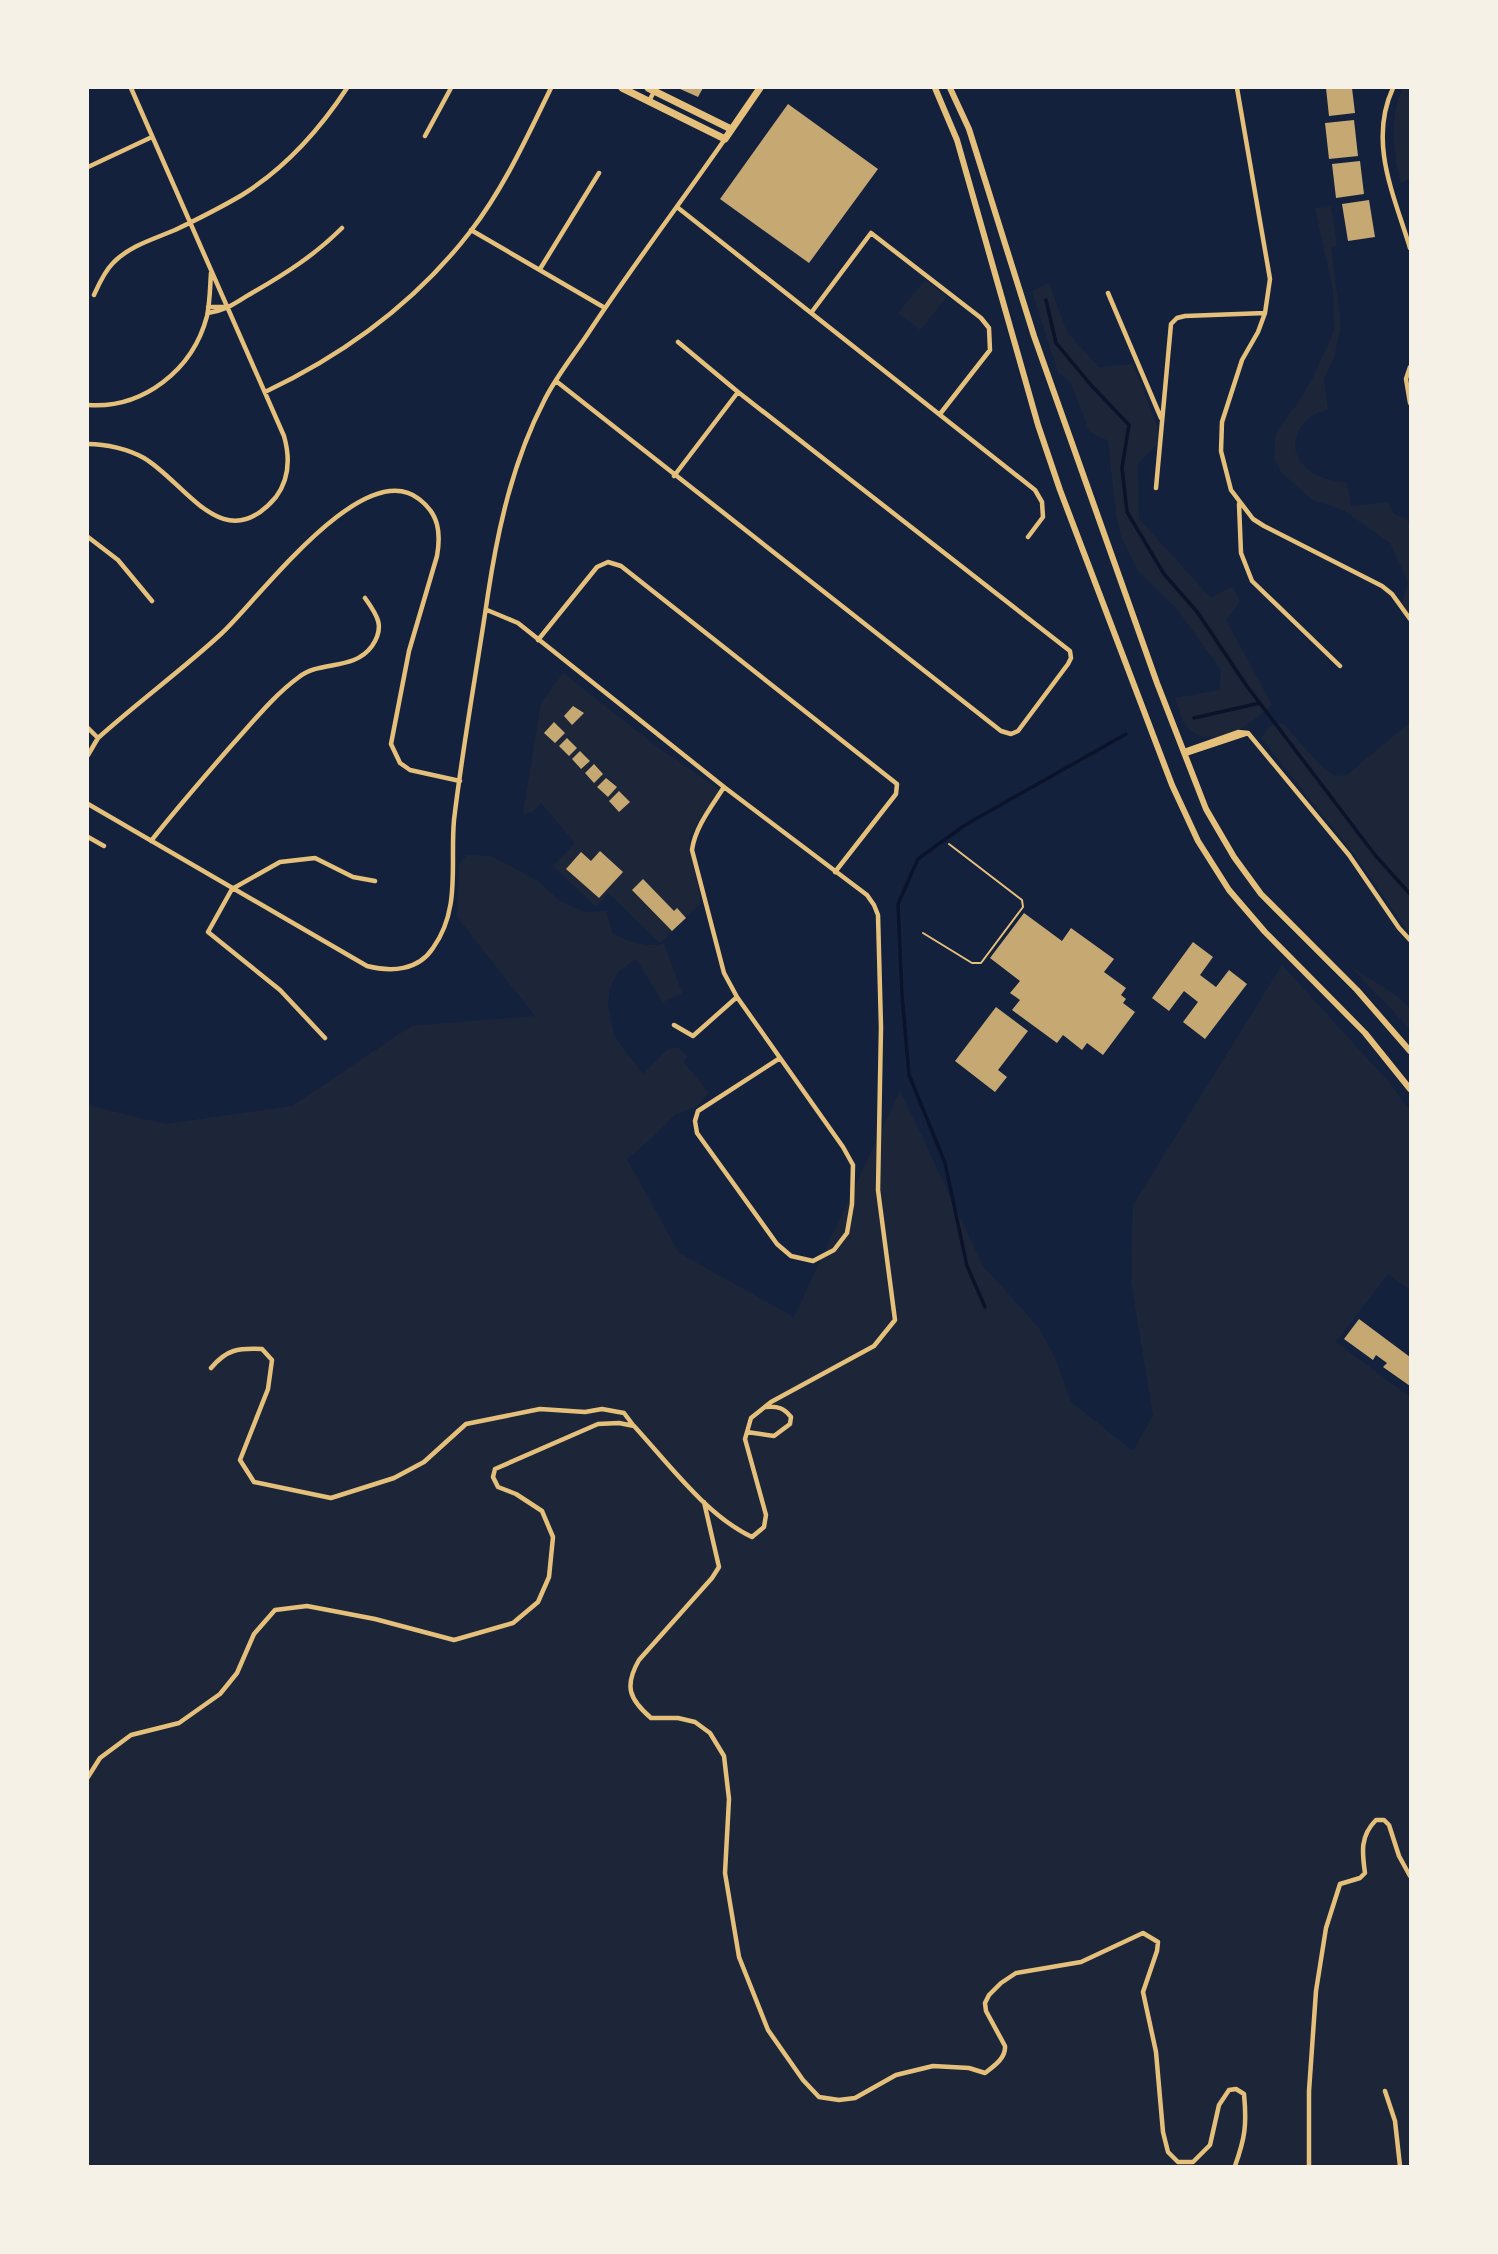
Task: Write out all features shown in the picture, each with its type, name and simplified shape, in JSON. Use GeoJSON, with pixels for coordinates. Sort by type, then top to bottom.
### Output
{"type":"FeatureCollection","features":[{"type":"Feature","properties":{"kind":"main road"},"geometry":{"type":"LineString","coordinates":[[622,88],[724,139],[760,88]]}},
{"type":"Feature","properties":{"kind":"main road"},"geometry":{"type":"LineString","coordinates":[[935,88],[957,140],[1038,425],[1060,490],[1172,785],[1198,841],[1229,890],[1265,932],[1365,1033],[1410,1089]]}},
{"type":"Feature","properties":{"kind":"main road"},"geometry":{"type":"LineString","coordinates":[[950,88],[969,129],[1034,336],[1157,683],[1206,809],[1220,835],[1261,894],[1356,990],[1410,1051]]}},
{"type":"Feature","properties":{"kind":"main road"},"geometry":{"type":"LineString","coordinates":[[653,89],[731,129]]}},
{"type":"Feature","properties":{"kind":"street"},"geometry":{"type":"LineString","coordinates":[[88,444],[121,449],[145,459],[202,510],[214,516],[234,520],[252,516],[267,507],[279,492],[287,475],[284,436],[131,88]]}},
{"type":"Feature","properties":{"kind":"street"},"geometry":{"type":"LineString","coordinates":[[94,295],[114,261],[131,249],[190,223],[249,190],[277,168],[316,129],[347,88]]}},
{"type":"Feature","properties":{"kind":"street"},"geometry":{"type":"LineString","coordinates":[[425,136],[451,88]]}},
{"type":"Feature","properties":{"kind":"street"},"geometry":{"type":"LineString","coordinates":[[265,392],[336,354],[392,313],[450,256],[471,230],[513,165],[551,88]]}},
{"type":"Feature","properties":{"kind":"street"},"geometry":{"type":"LineString","coordinates":[[1237,88],[1270,279],[1265,313],[1242,360],[1222,422],[1221,451],[1231,490],[1253,519],[1264,526],[1382,586],[1392,594],[1410,620]]}},
{"type":"Feature","properties":{"kind":"street"},"geometry":{"type":"LineString","coordinates":[[1393,88],[1387,100],[1383,124],[1383,156],[1410,248]]}},
{"type":"Feature","properties":{"kind":"street"},"geometry":{"type":"LineString","coordinates":[[649,101],[653,89]]}},
{"type":"Feature","properties":{"kind":"street"},"geometry":{"type":"LineString","coordinates":[[88,167],[152,137]]}},
{"type":"Feature","properties":{"kind":"street"},"geometry":{"type":"LineString","coordinates":[[88,804],[367,966],[393,970],[414,965],[433,950],[448,921],[453,888],[454,822],[497,542],[510,485],[544,399],[724,139]]}},
{"type":"Feature","properties":{"kind":"street"},"geometry":{"type":"LineString","coordinates":[[540,269],[599,173]]}},
{"type":"Feature","properties":{"kind":"street"},"geometry":{"type":"LineString","coordinates":[[677,207],[1035,490],[1042,502],[1043,517],[1028,537]]}},
{"type":"Feature","properties":{"kind":"street"},"geometry":{"type":"LineString","coordinates":[[208,310],[222,312],[290,272],[321,249],[342,228]]}},
{"type":"Feature","properties":{"kind":"street"},"geometry":{"type":"LineString","coordinates":[[471,230],[605,308]]}},
{"type":"Feature","properties":{"kind":"street"},"geometry":{"type":"LineString","coordinates":[[811,313],[871,233],[970,309],[989,328],[989,350],[940,414]]}},
{"type":"Feature","properties":{"kind":"street"},"geometry":{"type":"LineString","coordinates":[[88,405],[120,403],[148,393],[173,374],[194,347],[208,310],[211,273]]}},
{"type":"Feature","properties":{"kind":"street"},"geometry":{"type":"LineString","coordinates":[[1108,293],[1162,419]]}},
{"type":"Feature","properties":{"kind":"street"},"geometry":{"type":"LineString","coordinates":[[1156,488],[1171,324],[1185,316],[1265,313]]}},
{"type":"Feature","properties":{"kind":"street"},"geometry":{"type":"LineString","coordinates":[[556,381],[1001,731],[1011,734],[1018,731],[1071,658],[1070,651],[738,392],[678,342]]}},
{"type":"Feature","properties":{"kind":"street"},"geometry":{"type":"LineString","coordinates":[[1410,367],[1406,379],[1410,403]]}},
{"type":"Feature","properties":{"kind":"street"},"geometry":{"type":"LineString","coordinates":[[674,476],[738,392]]}},
{"type":"Feature","properties":{"kind":"street"},"geometry":{"type":"LineString","coordinates":[[88,755],[98,738],[221,635],[327,524],[373,495],[397,490],[407,491],[430,509],[439,529],[439,541],[409,651],[391,744],[400,763],[410,770],[460,781]]}},
{"type":"Feature","properties":{"kind":"street"},"geometry":{"type":"LineString","coordinates":[[1239,503],[1241,553],[1252,580],[1340,666]]}},
{"type":"Feature","properties":{"kind":"street"},"geometry":{"type":"LineString","coordinates":[[88,537],[118,560],[152,601]]}},
{"type":"Feature","properties":{"kind":"street"},"geometry":{"type":"LineString","coordinates":[[538,640],[597,567],[608,562],[621,566],[897,784],[896,794],[835,872]]}},
{"type":"Feature","properties":{"kind":"street"},"geometry":{"type":"LineString","coordinates":[[151,841],[184,799],[288,685],[302,674],[354,660],[371,648],[380,628],[379,617],[365,598]]}},
{"type":"Feature","properties":{"kind":"street"},"geometry":{"type":"LineString","coordinates":[[211,1368],[222,1355],[243,1349],[262,1349],[272,1360],[268,1389],[240,1460],[254,1482],[331,1498],[394,1478],[424,1462],[466,1424],[540,1409],[585,1412],[602,1409],[624,1413],[704,1501],[737,1530],[752,1536],[764,1527],[766,1515],[745,1439],[751,1418],[765,1407],[874,1346],[895,1320],[878,1190],[881,1027],[877,915],[874,905],[867,895],[724,787],[518,623],[500,613],[486,610]]}},
{"type":"Feature","properties":{"kind":"street"},"geometry":{"type":"LineString","coordinates":[[88,728],[98,738]]}},
{"type":"Feature","properties":{"kind":"street"},"geometry":{"type":"LineString","coordinates":[[1185,753],[1248,733],[1349,855],[1410,940]]}},
{"type":"Feature","properties":{"kind":"street"},"geometry":{"type":"LineString","coordinates":[[724,787],[698,830],[692,850],[721,965],[737,998],[780,1058],[843,1147],[853,1165],[852,1204],[847,1233],[834,1250],[813,1261],[791,1256],[777,1244],[708,1150],[697,1133],[695,1121],[698,1111],[780,1058]]}},
{"type":"Feature","properties":{"kind":"street"},"geometry":{"type":"LineString","coordinates":[[88,837],[103,846]]}},
{"type":"Feature","properties":{"kind":"street"},"geometry":{"type":"LineString","coordinates":[[325,1038],[280,990],[208,932],[233,889],[280,862],[315,858],[353,877],[375,881]]}},
{"type":"Feature","properties":{"kind":"street"},"geometry":{"type":"LineString","coordinates":[[674,1025],[693,1036],[737,998]]}},
{"type":"Feature","properties":{"kind":"street"},"geometry":{"type":"LineString","coordinates":[[747,1432],[774,1436],[790,1424],[792,1417],[786,1410],[776,1406],[765,1407]]}},
{"type":"Feature","properties":{"kind":"street"},"geometry":{"type":"LineString","coordinates":[[88,1777],[100,1758],[131,1735],[179,1723],[220,1694],[237,1673],[254,1634],[275,1610],[307,1606],[375,1619],[454,1640],[513,1623],[538,1602],[549,1577],[553,1537],[542,1511],[516,1494],[498,1487],[494,1477],[495,1469],[598,1424],[619,1423],[634,1426]]}},
{"type":"Feature","properties":{"kind":"street"},"geometry":{"type":"LineString","coordinates":[[704,1501],[719,1567],[639,1660],[630,1676],[630,1691],[638,1707],[651,1718],[678,1718],[695,1722],[710,1733],[724,1756],[729,1799],[725,1873],[739,1957],[768,2030],[803,2080],[819,2097],[839,2100],[855,2098],[896,2075],[933,2066],[969,2068],[985,2073],[997,2064],[1006,2051],[986,2011],[985,2003],[1001,1983],[1016,1973],[1081,1962],[1143,1933],[1158,1942],[1143,1992],[1156,2052],[1163,2132],[1168,2152],[1178,2162],[1193,2162],[1210,2145],[1219,2105],[1229,2090],[1236,2089],[1244,2094],[1246,2116],[1245,2138],[1236,2166]]}},
{"type":"Feature","properties":{"kind":"street"},"geometry":{"type":"LineString","coordinates":[[1309,2166],[1309,2091],[1317,1991],[1326,1928],[1340,1884],[1360,1878],[1365,1873],[1363,1838],[1369,1826],[1376,1820],[1384,1820],[1389,1825],[1399,1856],[1410,1875]]}},
{"type":"Feature","properties":{"kind":"street"},"geometry":{"type":"LineString","coordinates":[[1385,2091],[1395,2121],[1400,2166]]}},
{"type":"Feature","properties":{"kind":"lane"},"geometry":{"type":"LineString","coordinates":[[923,933],[972,963],[981,963],[1023,907],[1022,900],[948,845]]}},
{"type":"Feature","properties":{"kind":"shaded area"},"geometry":{"type":"Polygon","coordinates":[[[1403,88],[1410,88],[1410,179],[1401,183],[1396,160],[1394,123],[1403,88]]]}},
{"type":"Feature","properties":{"kind":"shaded area"},"geometry":{"type":"Polygon","coordinates":[[[1331,207],[1337,245],[1331,248],[1341,325],[1334,358],[1324,379],[1328,410],[1308,419],[1301,427],[1295,444],[1301,463],[1314,474],[1347,483],[1351,506],[1388,502],[1394,514],[1407,519],[1410,524],[1410,620],[1401,605],[1408,582],[1390,543],[1343,510],[1312,500],[1281,472],[1274,457],[1275,437],[1313,377],[1334,331],[1333,290],[1315,208],[1331,207]]]}},
{"type":"Feature","properties":{"kind":"shaded area"},"geometry":{"type":"Polygon","coordinates":[[[925,280],[947,297],[920,330],[898,313],[925,280]]]}},
{"type":"Feature","properties":{"kind":"shaded area"},"geometry":{"type":"Polygon","coordinates":[[[1049,283],[1067,332],[1099,367],[1133,364],[1162,439],[1138,464],[1139,519],[1211,598],[1233,586],[1240,602],[1226,620],[1272,705],[1232,733],[1209,737],[1198,735],[1188,728],[1182,718],[1175,698],[1220,690],[1221,670],[1177,609],[1138,571],[1121,536],[1108,441],[1089,431],[1071,383],[1058,372],[1032,291],[1049,283]]]}},
{"type":"Feature","properties":{"kind":"shaded area"},"geometry":{"type":"Polygon","coordinates":[[[563,673],[659,748],[720,790],[689,838],[701,903],[660,943],[608,893],[596,907],[553,866],[575,843],[541,803],[532,812],[523,814],[541,703],[563,673]]]}},
{"type":"Feature","properties":{"kind":"shaded area"},"geometry":{"type":"Polygon","coordinates":[[[1410,722],[1410,934],[1351,850],[1261,738],[1270,726],[1283,723],[1321,766],[1335,776],[1347,775],[1410,722]]]}},
{"type":"Feature","properties":{"kind":"shaded area"},"geometry":{"type":"Polygon","coordinates":[[[467,855],[490,856],[509,865],[539,882],[560,901],[585,912],[606,911],[613,934],[619,937],[645,945],[664,943],[682,993],[663,1002],[636,959],[618,972],[610,988],[608,1004],[614,1036],[643,1074],[668,1049],[677,1047],[688,1056],[683,1061],[709,1093],[696,1107],[675,1115],[627,1159],[679,1253],[794,1317],[900,1090],[983,1266],[1039,1328],[1054,1355],[1071,1402],[1133,1451],[1153,1415],[1131,1281],[1133,1205],[1282,965],[1388,1081],[1410,1111],[1410,1290],[1388,1274],[1336,1342],[1410,1397],[1410,2166],[88,2166],[88,1105],[165,1124],[292,1106],[411,1026],[535,1016],[457,917],[459,864],[467,855]]]}},
{"type":"Feature","properties":{"kind":"shaded area"},"geometry":{"type":"Polygon","coordinates":[[[1350,966],[1397,996],[1410,1009],[1410,1029],[1350,966]]]}},
{"type":"Feature","properties":{"kind":"building"},"geometry":{"type":"Polygon","coordinates":[[[678,88],[703,88],[698,97],[678,88]]]}},
{"type":"Feature","properties":{"kind":"building"},"geometry":{"type":"Polygon","coordinates":[[[1326,88],[1352,88],[1355,113],[1329,116],[1326,88]]]}},
{"type":"Feature","properties":{"kind":"building"},"geometry":{"type":"Polygon","coordinates":[[[788,104],[878,169],[809,263],[720,199],[788,104]]]}},
{"type":"Feature","properties":{"kind":"building"},"geometry":{"type":"Polygon","coordinates":[[[1354,120],[1358,156],[1329,159],[1325,123],[1354,120]]]}},
{"type":"Feature","properties":{"kind":"building"},"geometry":{"type":"Polygon","coordinates":[[[1360,161],[1364,194],[1336,198],[1332,164],[1360,161]]]}},
{"type":"Feature","properties":{"kind":"building"},"geometry":{"type":"Polygon","coordinates":[[[1369,200],[1375,237],[1348,241],[1342,204],[1369,200]]]}},
{"type":"Feature","properties":{"kind":"building"},"geometry":{"type":"Polygon","coordinates":[[[573,706],[584,713],[572,725],[564,716],[573,706]]]}},
{"type":"Feature","properties":{"kind":"building"},"geometry":{"type":"Polygon","coordinates":[[[554,722],[565,733],[555,743],[544,733],[554,722]]]}},
{"type":"Feature","properties":{"kind":"building"},"geometry":{"type":"Polygon","coordinates":[[[567,738],[577,748],[569,756],[559,746],[567,738]]]}},
{"type":"Feature","properties":{"kind":"building"},"geometry":{"type":"Polygon","coordinates":[[[580,751],[590,761],[581,769],[572,759],[580,751]]]}},
{"type":"Feature","properties":{"kind":"building"},"geometry":{"type":"Polygon","coordinates":[[[594,764],[603,774],[594,783],[585,773],[594,764]]]}},
{"type":"Feature","properties":{"kind":"building"},"geometry":{"type":"Polygon","coordinates":[[[606,778],[617,787],[608,797],[597,787],[606,778]]]}},
{"type":"Feature","properties":{"kind":"building"},"geometry":{"type":"Polygon","coordinates":[[[619,791],[630,802],[619,812],[609,801],[619,791]]]}},
{"type":"Feature","properties":{"kind":"building"},"geometry":{"type":"Polygon","coordinates":[[[600,851],[623,872],[599,898],[566,869],[581,852],[591,861],[600,851]]]}},
{"type":"Feature","properties":{"kind":"building"},"geometry":{"type":"Polygon","coordinates":[[[643,879],[674,911],[677,908],[686,918],[672,931],[632,890],[643,879]]]}},
{"type":"Feature","properties":{"kind":"building"},"geometry":{"type":"Polygon","coordinates":[[[1024,913],[1062,941],[1071,928],[1114,959],[1104,972],[1126,988],[1121,995],[1126,999],[1123,1003],[1135,1012],[1103,1055],[1087,1043],[1082,1050],[1063,1035],[1057,1043],[1012,1010],[1020,1000],[1010,993],[1020,981],[990,958],[1024,913]]]}},
{"type":"Feature","properties":{"kind":"building"},"geometry":{"type":"Polygon","coordinates":[[[1193,942],[1213,957],[1200,975],[1216,987],[1229,970],[1247,984],[1205,1039],[1183,1022],[1198,1002],[1184,991],[1169,1011],[1152,998],[1193,942]]]}},
{"type":"Feature","properties":{"kind":"building"},"geometry":{"type":"Polygon","coordinates":[[[996,1007],[1028,1031],[998,1070],[1007,1077],[995,1092],[955,1061],[996,1007]]]}},
{"type":"Feature","properties":{"kind":"building"},"geometry":{"type":"Polygon","coordinates":[[[1359,1319],[1410,1357],[1410,1386],[1383,1367],[1387,1363],[1376,1355],[1373,1360],[1344,1339],[1359,1319]]]}},
{"type":"Feature","properties":{"kind":"waterway"},"geometry":{"type":"LineString","coordinates":[[1046,300],[1056,343],[1129,425],[1122,468],[1127,512],[1164,574],[1198,613],[1246,685],[1375,855],[1410,894]]}},
{"type":"Feature","properties":{"kind":"waterway"},"geometry":{"type":"LineString","coordinates":[[1194,718],[1260,703]]}},
{"type":"Feature","properties":{"kind":"waterway"},"geometry":{"type":"LineString","coordinates":[[985,1307],[967,1266],[945,1163],[909,1075],[898,904],[918,859],[965,825],[1126,734]]}}]}
